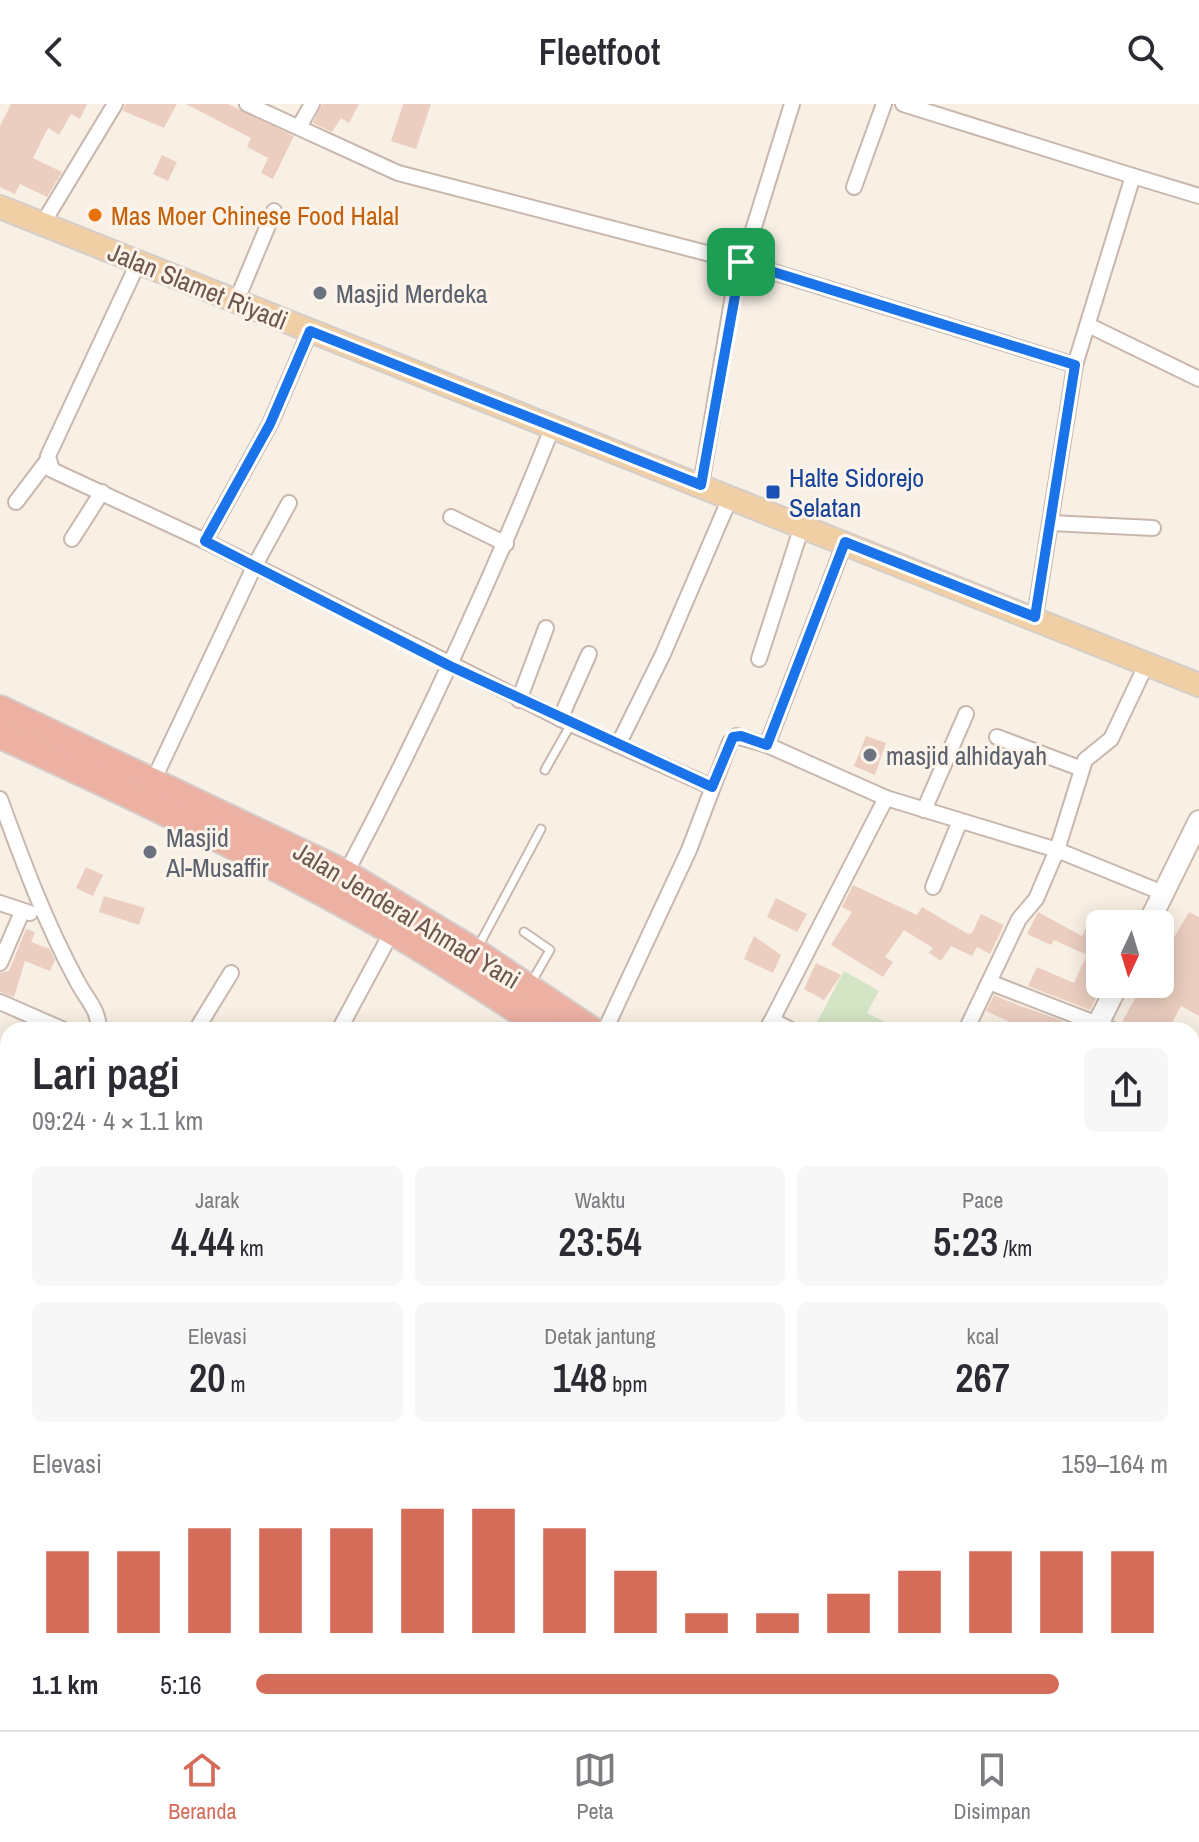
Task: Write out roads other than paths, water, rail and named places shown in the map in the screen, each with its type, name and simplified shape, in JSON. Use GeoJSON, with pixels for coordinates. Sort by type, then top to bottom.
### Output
{"type":"FeatureCollection","features":[{"type":"Feature","properties":{"kind":"highway","name":"Jalan Jenderal Ahmad Yani"},"geometry":{"type":"LineString","coordinates":[[0,709],[154,779],[346,874],[398,919],[538,1022]]}},
{"type":"Feature","properties":{"kind":"highway","name":"Jalan Jenderal Ahmad Yani"},"geometry":{"type":"LineString","coordinates":[[0,735],[174,815],[332,899],[398,919],[475,952],[579,1022]]}},
{"type":"Feature","properties":{"kind":"main road","name":"Jalan Slamet Riyadi"},"geometry":{"type":"LineString","coordinates":[[0,207],[1035,617],[1199,685]]}},
{"type":"Feature","properties":{"kind":"street"},"geometry":{"type":"LineString","coordinates":[[43,223],[115,104]]}},
{"type":"Feature","properties":{"kind":"street"},"geometry":{"type":"LineString","coordinates":[[247,104],[398,173],[741,262],[1075,365]]}},
{"type":"Feature","properties":{"kind":"street"},"geometry":{"type":"LineString","coordinates":[[299,127],[312,104]]}},
{"type":"Feature","properties":{"kind":"street"},"geometry":{"type":"LineString","coordinates":[[701,485],[741,262],[792,104]]}},
{"type":"Feature","properties":{"kind":"street"},"geometry":{"type":"LineString","coordinates":[[854,187],[884,104]]}},
{"type":"Feature","properties":{"kind":"street"},"geometry":{"type":"LineString","coordinates":[[903,104],[1199,196]]}},
{"type":"Feature","properties":{"kind":"street"},"geometry":{"type":"LineString","coordinates":[[1035,617],[1075,365],[1133,176]]}},
{"type":"Feature","properties":{"kind":"street"},"geometry":{"type":"LineString","coordinates":[[236,302],[274,211]]}},
{"type":"Feature","properties":{"kind":"street"},"geometry":{"type":"LineString","coordinates":[[16,502],[47,461],[139,261]]}},
{"type":"Feature","properties":{"kind":"street"},"geometry":{"type":"LineString","coordinates":[[1088,325],[1199,379]]}},
{"type":"Feature","properties":{"kind":"street"},"geometry":{"type":"LineString","coordinates":[[205,541],[270,424],[310,331]]}},
{"type":"Feature","properties":{"kind":"street"},"geometry":{"type":"LineString","coordinates":[[332,899],[450,666],[506,544],[553,426]]}},
{"type":"Feature","properties":{"kind":"street"},"geometry":{"type":"LineString","coordinates":[[47,461],[52,470],[205,541],[519,700],[712,787]]}},
{"type":"Feature","properties":{"kind":"street"},"geometry":{"type":"LineString","coordinates":[[72,539],[102,492]]}},
{"type":"Feature","properties":{"kind":"street"},"geometry":{"type":"LineString","coordinates":[[618,745],[663,654],[730,498]]}},
{"type":"Feature","properties":{"kind":"street"},"geometry":{"type":"LineString","coordinates":[[154,779],[254,567],[289,503]]}},
{"type":"Feature","properties":{"kind":"street"},"geometry":{"type":"LineString","coordinates":[[451,517],[506,544]]}},
{"type":"Feature","properties":{"kind":"street"},"geometry":{"type":"LineString","coordinates":[[1050,523],[1153,528]]}},
{"type":"Feature","properties":{"kind":"street"},"geometry":{"type":"LineString","coordinates":[[759,659],[802,526]]}},
{"type":"Feature","properties":{"kind":"street"},"geometry":{"type":"LineString","coordinates":[[767,745],[845,542]]}},
{"type":"Feature","properties":{"kind":"street"},"geometry":{"type":"LineString","coordinates":[[519,700],[546,628]]}},
{"type":"Feature","properties":{"kind":"street"},"geometry":{"type":"LineString","coordinates":[[565,722],[589,654]]}},
{"type":"Feature","properties":{"kind":"street"},"geometry":{"type":"LineString","coordinates":[[970,1022],[1019,919],[1036,899],[1057,850],[1085,760],[1111,739],[1147,663]]}},
{"type":"Feature","properties":{"kind":"street"},"geometry":{"type":"LineString","coordinates":[[924,810],[966,714]]}},
{"type":"Feature","properties":{"kind":"street"},"geometry":{"type":"LineString","coordinates":[[609,1022],[689,850],[733,737],[741,736],[767,745],[886,798],[1057,850],[1163,893]]}},
{"type":"Feature","properties":{"kind":"street"},"geometry":{"type":"LineString","coordinates":[[997,737],[1082,769]]}},
{"type":"Feature","properties":{"kind":"street"},"geometry":{"type":"LineString","coordinates":[[771,1022],[886,798]]}},
{"type":"Feature","properties":{"kind":"street"},"geometry":{"type":"LineString","coordinates":[[0,799],[42,915],[79,986],[97,1011],[98,1022]]}},
{"type":"Feature","properties":{"kind":"street"},"geometry":{"type":"LineString","coordinates":[[933,887],[960,821]]}},
{"type":"Feature","properties":{"kind":"street"},"geometry":{"type":"LineString","coordinates":[[1155,910],[1194,843],[1199,821]]}},
{"type":"Feature","properties":{"kind":"street"},"geometry":{"type":"LineString","coordinates":[[0,903],[22,912],[42,915]]}},
{"type":"Feature","properties":{"kind":"street"},"geometry":{"type":"LineString","coordinates":[[0,963],[22,912]]}},
{"type":"Feature","properties":{"kind":"street"},"geometry":{"type":"LineString","coordinates":[[343,1022],[398,919]]}},
{"type":"Feature","properties":{"kind":"street"},"geometry":{"type":"LineString","coordinates":[[201,1022],[231,973]]}},
{"type":"Feature","properties":{"kind":"street"},"geometry":{"type":"LineString","coordinates":[[989,982],[1087,1022]]}},
{"type":"Feature","properties":{"kind":"street"},"geometry":{"type":"LineString","coordinates":[[1104,1022],[1113,998]]}},
{"type":"Feature","properties":{"kind":"street"},"geometry":{"type":"LineString","coordinates":[[0,1002],[46,1022]]}},
{"type":"Feature","properties":{"kind":"lane"},"geometry":{"type":"LineString","coordinates":[[545,770],[565,722]]}},
{"type":"Feature","properties":{"kind":"lane"},"geometry":{"type":"LineString","coordinates":[[475,952],[541,829]]}},
{"type":"Feature","properties":{"kind":"lane"},"geometry":{"type":"LineString","coordinates":[[524,932],[550,950],[528,988]]}},
{"type":"Feature","properties":{"kind":"place","name":"Mas Moer Chinese Food Halal"},"geometry":{"type":"Point","coordinates":[95,215]}},
{"type":"Feature","properties":{"kind":"place","name":"Masjid Merdeka"},"geometry":{"type":"Point","coordinates":[320,293]}},
{"type":"Feature","properties":{"kind":"place","name":"Halte Sidorejo Selatan"},"geometry":{"type":"Point","coordinates":[773,492]}},
{"type":"Feature","properties":{"kind":"place","name":"masjid alhidayah"},"geometry":{"type":"Point","coordinates":[870,755]}},
{"type":"Feature","properties":{"kind":"place","name":"Masjid Al-Musaffir"},"geometry":{"type":"Point","coordinates":[150,852]}}]}
